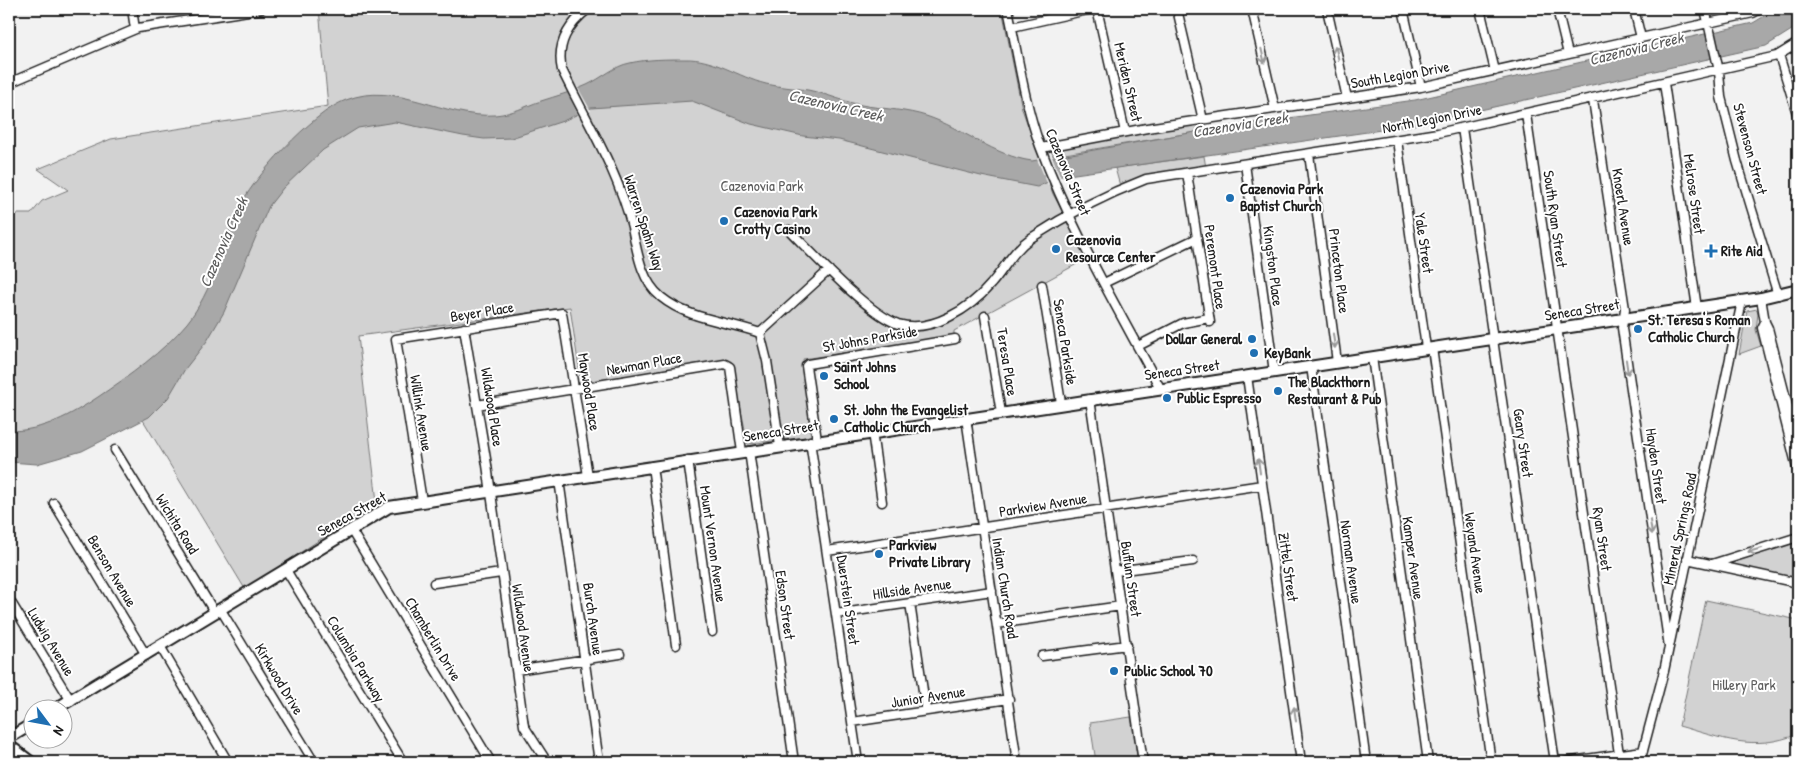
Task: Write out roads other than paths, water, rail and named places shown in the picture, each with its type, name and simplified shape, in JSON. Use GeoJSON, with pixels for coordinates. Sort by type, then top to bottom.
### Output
{"type":"FeatureCollection","features":[{"type":"Feature","properties":{"kind":"highway"},"geometry":{"type":"LineString","coordinates":[[9,746],[30,762]]}},
{"type":"Feature","properties":{"kind":"main road","name":"Seneca Street"},"geometry":{"type":"LineString","coordinates":[[72,699],[389,507],[745,451],[1697,308],[1778,295],[1798,288]]}},
{"type":"Feature","properties":{"kind":"main road"},"geometry":{"type":"LineString","coordinates":[[9,738],[22,730]]}},
{"type":"Feature","properties":{"kind":"street"},"geometry":{"type":"LineString","coordinates":[[132,9],[135,29]]}},
{"type":"Feature","properties":{"kind":"street"},"geometry":{"type":"LineString","coordinates":[[9,83],[135,29],[261,9]]}},
{"type":"Feature","properties":{"kind":"street","name":"Warren Spahn Way"},"geometry":{"type":"LineString","coordinates":[[588,9],[568,29],[560,50],[562,70],[599,142],[621,192],[643,271],[659,296],[690,314],[738,325],[760,334]]}},
{"type":"Feature","properties":{"kind":"street","name":"Cazenovia Street"},"geometry":{"type":"LineString","coordinates":[[1008,9],[1024,89],[1042,152],[1070,216],[1160,388]]}},
{"type":"Feature","properties":{"kind":"street"},"geometry":{"type":"LineString","coordinates":[[1012,27],[1092,9]]}},
{"type":"Feature","properties":{"kind":"street","name":"Meriden Street"},"geometry":{"type":"LineString","coordinates":[[1097,9],[1125,132]]}},
{"type":"Feature","properties":{"kind":"street"},"geometry":{"type":"LineString","coordinates":[[1177,9],[1203,120]]}},
{"type":"Feature","properties":{"kind":"street"},"geometry":{"type":"LineString","coordinates":[[1252,9],[1275,109]]}},
{"type":"Feature","properties":{"kind":"street"},"geometry":{"type":"LineString","coordinates":[[1327,9],[1347,98]]}},
{"type":"Feature","properties":{"kind":"street"},"geometry":{"type":"LineString","coordinates":[[1403,9],[1421,87]]}},
{"type":"Feature","properties":{"kind":"street"},"geometry":{"type":"LineString","coordinates":[[1480,9],[1495,71]]}},
{"type":"Feature","properties":{"kind":"street"},"geometry":{"type":"LineString","coordinates":[[1558,9],[1568,54]]}},
{"type":"Feature","properties":{"kind":"street"},"geometry":{"type":"LineString","coordinates":[[1634,9],[1641,38]]}},
{"type":"Feature","properties":{"kind":"street","name":"Stevenson Street"},"geometry":{"type":"LineString","coordinates":[[1705,9],[1718,68],[1721,97],[1737,161],[1778,295]]}},
{"type":"Feature","properties":{"kind":"street","name":"South Legion Drive"},"geometry":{"type":"LineString","coordinates":[[1042,152],[1125,132],[1421,87],[1641,38],[1709,25],[1753,13],[1760,9]]}},
{"type":"Feature","properties":{"kind":"street","name":"North Legion Drive"},"geometry":{"type":"LineString","coordinates":[[1070,216],[1146,179],[1462,128],[1593,100],[1718,68],[1779,55],[1798,43]]}},
{"type":"Feature","properties":{"kind":"street"},"geometry":{"type":"LineString","coordinates":[[1779,55],[1798,117]]}},
{"type":"Feature","properties":{"kind":"street","name":"Melrose Street"},"geometry":{"type":"LineString","coordinates":[[1664,83],[1697,308]]}},
{"type":"Feature","properties":{"kind":"street","name":"Knoerl Avenue"},"geometry":{"type":"LineString","coordinates":[[1593,100],[1625,309],[1624,318]]}},
{"type":"Feature","properties":{"kind":"street","name":"South Ryan Street"},"geometry":{"type":"LineString","coordinates":[[1526,114],[1557,328]]}},
{"type":"Feature","properties":{"kind":"street","name":"Geary Street"},"geometry":{"type":"LineString","coordinates":[[1462,128],[1555,762]]}},
{"type":"Feature","properties":{"kind":"street","name":"Yale Street"},"geometry":{"type":"LineString","coordinates":[[1397,140],[1429,348]]}},
{"type":"Feature","properties":{"kind":"street","name":"Princeton Place"},"geometry":{"type":"LineString","coordinates":[[1309,154],[1338,362]]}},
{"type":"Feature","properties":{"kind":"street","name":"Kingston Place"},"geometry":{"type":"LineString","coordinates":[[1245,164],[1274,372]]}},
{"type":"Feature","properties":{"kind":"street","name":"Peremont Place"},"geometry":{"type":"LineString","coordinates":[[1138,346],[1183,323],[1209,320],[1187,173]]}},
{"type":"Feature","properties":{"kind":"street"},"geometry":{"type":"LineString","coordinates":[[788,230],[874,310],[891,321],[914,326],[933,323],[973,302],[997,277],[1013,253],[1030,239],[1070,216]]}},
{"type":"Feature","properties":{"kind":"street"},"geometry":{"type":"LineString","coordinates":[[1104,283],[1197,238]]}},
{"type":"Feature","properties":{"kind":"street"},"geometry":{"type":"LineString","coordinates":[[780,446],[767,361],[760,334],[829,270]]}},
{"type":"Feature","properties":{"kind":"street","name":"Seneca Parkside"},"geometry":{"type":"LineString","coordinates":[[1042,285],[1061,403]]}},
{"type":"Feature","properties":{"kind":"street"},"geometry":{"type":"LineString","coordinates":[[1761,298],[1765,322],[1762,328],[1798,445]]}},
{"type":"Feature","properties":{"kind":"street","name":"Mineral Springs Road"},"geometry":{"type":"LineString","coordinates":[[1640,762],[1669,647],[1742,301]]}},
{"type":"Feature","properties":{"kind":"street","name":"Beyer Place"},"geometry":{"type":"LineString","coordinates":[[406,338],[562,313]]}},
{"type":"Feature","properties":{"kind":"street","name":"Maywood Place"},"geometry":{"type":"LineString","coordinates":[[562,313],[588,476]]}},
{"type":"Feature","properties":{"kind":"street","name":"Teresa Place"},"geometry":{"type":"LineString","coordinates":[[985,316],[1001,413]]}},
{"type":"Feature","properties":{"kind":"street","name":"Hayden Street"},"geometry":{"type":"LineString","coordinates":[[1624,318],[1622,328],[1669,647]]}},
{"type":"Feature","properties":{"kind":"street","name":"Wildwood Place"},"geometry":{"type":"LineString","coordinates":[[464,328],[490,491]]}},
{"type":"Feature","properties":{"kind":"street","name":"Ryan Street"},"geometry":{"type":"LineString","coordinates":[[1557,328],[1619,754]]}},
{"type":"Feature","properties":{"kind":"street","name":"Willink Avenue"},"geometry":{"type":"LineString","coordinates":[[406,338],[396,339],[422,501]]}},
{"type":"Feature","properties":{"kind":"street","name":"St Johns Parkside"},"geometry":{"type":"LineString","coordinates":[[814,441],[808,364],[955,339]]}},
{"type":"Feature","properties":{"kind":"street","name":"Weyand Avenue"},"geometry":{"type":"LineString","coordinates":[[1429,348],[1491,762]]}},
{"type":"Feature","properties":{"kind":"street","name":"Kamper Avenue"},"geometry":{"type":"LineString","coordinates":[[1372,357],[1428,762]]}},
{"type":"Feature","properties":{"kind":"street","name":"Newman Place"},"geometry":{"type":"LineString","coordinates":[[477,405],[725,364],[730,367],[745,451]]}},
{"type":"Feature","properties":{"kind":"street","name":"Norman Avenue"},"geometry":{"type":"LineString","coordinates":[[1311,366],[1366,762]]}},
{"type":"Feature","properties":{"kind":"street","name":"Zittel Street"},"geometry":{"type":"LineString","coordinates":[[1246,376],[1302,762]]}},
{"type":"Feature","properties":{"kind":"street"},"geometry":{"type":"LineString","coordinates":[[1781,390],[1797,459],[1798,472]]}},
{"type":"Feature","properties":{"kind":"street","name":"Buffum Street"},"geometry":{"type":"LineString","coordinates":[[1090,399],[1108,509],[1143,762]]}},
{"type":"Feature","properties":{"kind":"street","name":"Indian Church Road"},"geometry":{"type":"LineString","coordinates":[[966,418],[1017,762]]}},
{"type":"Feature","properties":{"kind":"street"},"geometry":{"type":"LineString","coordinates":[[872,432],[882,502]]}},
{"type":"Feature","properties":{"kind":"street","name":"Duerstein Street"},"geometry":{"type":"LineString","coordinates":[[814,441],[827,551],[858,762]]}},
{"type":"Feature","properties":{"kind":"street","name":"Wichita Road"},"geometry":{"type":"LineString","coordinates":[[114,450],[218,611]]}},
{"type":"Feature","properties":{"kind":"street","name":"Edson Street"},"geometry":{"type":"LineString","coordinates":[[745,451],[794,762]]}},
{"type":"Feature","properties":{"kind":"street","name":"Mount Vernon Avenue"},"geometry":{"type":"LineString","coordinates":[[688,460],[712,632]]}},
{"type":"Feature","properties":{"kind":"street"},"geometry":{"type":"LineString","coordinates":[[652,466],[676,645]]}},
{"type":"Feature","properties":{"kind":"street","name":"Burch Avenue"},"geometry":{"type":"LineString","coordinates":[[559,480],[600,762]]}},
{"type":"Feature","properties":{"kind":"street","name":"Parkview Avenue"},"geometry":{"type":"LineString","coordinates":[[827,551],[1262,486]]}},
{"type":"Feature","properties":{"kind":"street","name":"Wildwood Avenue"},"geometry":{"type":"LineString","coordinates":[[490,491],[524,726],[547,762]]}},
{"type":"Feature","properties":{"kind":"street","name":"Benson Avenue"},"geometry":{"type":"LineString","coordinates":[[54,503],[146,654]]}},
{"type":"Feature","properties":{"kind":"street","name":"Chamberlin Drive"},"geometry":{"type":"LineString","coordinates":[[351,530],[492,762]]}},
{"type":"Feature","properties":{"kind":"street"},"geometry":{"type":"LineString","coordinates":[[1712,564],[1798,537]]}},
{"type":"Feature","properties":{"kind":"street"},"geometry":{"type":"LineString","coordinates":[[1688,559],[1798,583]]}},
{"type":"Feature","properties":{"kind":"street"},"geometry":{"type":"LineString","coordinates":[[1116,571],[1193,561]]}},
{"type":"Feature","properties":{"kind":"street","name":"Columbia Parkway"},"geometry":{"type":"LineString","coordinates":[[286,570],[403,762]]}},
{"type":"Feature","properties":{"kind":"street"},"geometry":{"type":"LineString","coordinates":[[434,583],[502,573]]}},
{"type":"Feature","properties":{"kind":"street","name":"Hillside Avenue"},"geometry":{"type":"LineString","coordinates":[[836,614],[992,591]]}},
{"type":"Feature","properties":{"kind":"street","name":"Ludwig Avenue"},"geometry":{"type":"LineString","coordinates":[[9,599],[70,698]]}},
{"type":"Feature","properties":{"kind":"street"},"geometry":{"type":"LineString","coordinates":[[910,603],[926,711]]}},
{"type":"Feature","properties":{"kind":"street"},"geometry":{"type":"LineString","coordinates":[[997,624],[1121,606]]}},
{"type":"Feature","properties":{"kind":"street","name":"Kirkwood Drive"},"geometry":{"type":"LineString","coordinates":[[218,611],[314,762]]}},
{"type":"Feature","properties":{"kind":"street"},"geometry":{"type":"LineString","coordinates":[[1042,656],[1127,645]]}},
{"type":"Feature","properties":{"kind":"street"},"geometry":{"type":"LineString","coordinates":[[160,646],[228,762]]}},
{"type":"Feature","properties":{"kind":"street"},"geometry":{"type":"LineString","coordinates":[[516,670],[620,654]]}},
{"type":"Feature","properties":{"kind":"street","name":"Junior Avenue"},"geometry":{"type":"LineString","coordinates":[[852,722],[1009,699]]}},
{"type":"Feature","properties":{"kind":"street"},"geometry":{"type":"LineString","coordinates":[[1565,762],[1643,751]]}},
{"type":"Feature","properties":{"kind":"water","name":"Cazenovia Creek"},"geometry":{"type":"Polygon","coordinates":[[[1776,9],[1798,9],[1798,26],[1766,46],[1409,126],[1061,176],[1037,187],[981,176],[839,140],[803,136],[751,124],[692,101],[591,108],[563,121],[511,138],[484,139],[395,122],[358,128],[323,150],[283,188],[269,206],[224,312],[207,341],[185,369],[168,398],[149,417],[82,451],[37,464],[9,462],[9,431],[45,425],[77,410],[133,372],[178,334],[196,311],[203,298],[237,212],[255,182],[284,148],[317,118],[346,100],[365,95],[383,94],[402,97],[457,112],[495,115],[514,111],[576,90],[613,69],[624,65],[650,60],[696,60],[706,61],[766,84],[808,90],[859,105],[926,116],[953,127],[1005,154],[1032,161],[1212,129],[1415,100],[1753,23],[1776,9]]]}},
{"type":"Feature","properties":{"kind":"place","name":"Cazenovia Park Baptist Church"},"geometry":{"type":"Point","coordinates":[1230,198]}},
{"type":"Feature","properties":{"kind":"place","name":"Cazenovia Park Crotty Casino"},"geometry":{"type":"Point","coordinates":[724,221]}},
{"type":"Feature","properties":{"kind":"place","name":"Cazenovia Resource Center"},"geometry":{"type":"Point","coordinates":[1056,249]}},
{"type":"Feature","properties":{"kind":"place","name":"Rite Aid"},"geometry":{"type":"Point","coordinates":[1711,251]}},
{"type":"Feature","properties":{"kind":"place","name":"St. Teresa's Roman Catholic Church"},"geometry":{"type":"Point","coordinates":[1638,329]}},
{"type":"Feature","properties":{"kind":"place","name":"Dollar General"},"geometry":{"type":"Point","coordinates":[1252,339]}},
{"type":"Feature","properties":{"kind":"place","name":"KeyBank"},"geometry":{"type":"Point","coordinates":[1254,353]}},
{"type":"Feature","properties":{"kind":"place","name":"Saint Johns School"},"geometry":{"type":"Point","coordinates":[824,376]}},
{"type":"Feature","properties":{"kind":"place","name":"The Blackthorn Restaurant & Pub"},"geometry":{"type":"Point","coordinates":[1278,391]}},
{"type":"Feature","properties":{"kind":"place","name":"Public Espresso"},"geometry":{"type":"Point","coordinates":[1167,398]}},
{"type":"Feature","properties":{"kind":"place","name":"St. John the Evangelist Catholic Church"},"geometry":{"type":"Point","coordinates":[834,419]}},
{"type":"Feature","properties":{"kind":"place","name":"Parkview Private Library"},"geometry":{"type":"Point","coordinates":[879,554]}},
{"type":"Feature","properties":{"kind":"place","name":"Public School 70"},"geometry":{"type":"Point","coordinates":[1114,671]}},
{"type":"Feature","properties":{"kind":"park label","name":"Cazenovia Park"},"geometry":{"type":"Point","coordinates":[762,186]}},
{"type":"Feature","properties":{"kind":"park label","name":"Hillery Park"},"geometry":{"type":"Point","coordinates":[1744,685]}}]}
